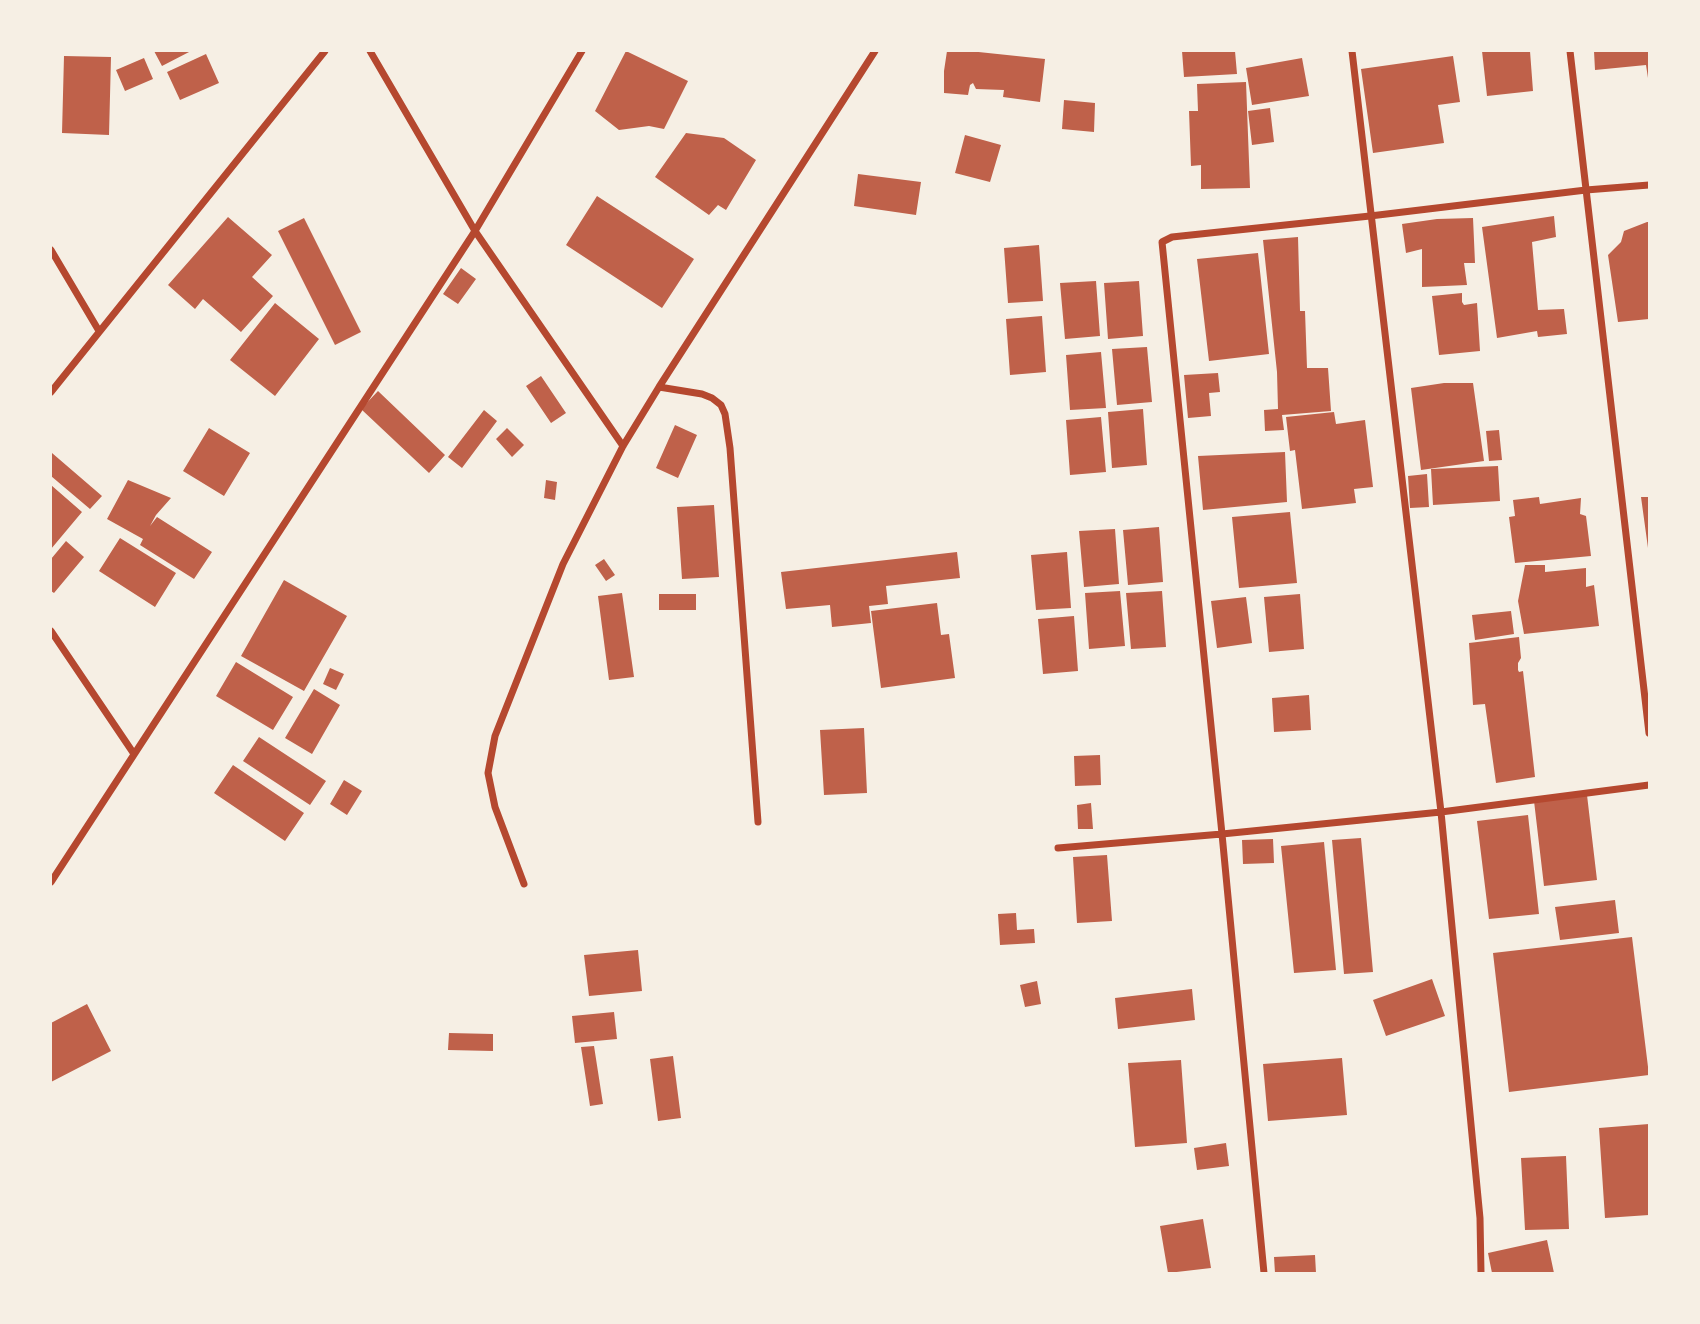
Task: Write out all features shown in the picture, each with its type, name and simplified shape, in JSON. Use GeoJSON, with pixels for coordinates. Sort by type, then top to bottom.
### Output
{"type":"FeatureCollection","features":[{"type":"Feature","properties":{"kind":"street"},"geometry":{"type":"LineString","coordinates":[[51,393],[325,51]]}},
{"type":"Feature","properties":{"kind":"street"},"geometry":{"type":"LineString","coordinates":[[370,51],[475,231],[623,446]]}},
{"type":"Feature","properties":{"kind":"street"},"geometry":{"type":"LineString","coordinates":[[51,882],[475,231],[582,51]]}},
{"type":"Feature","properties":{"kind":"street"},"geometry":{"type":"LineString","coordinates":[[524,884],[495,807],[488,773],[495,736],[563,564],[623,446],[875,51]]}},
{"type":"Feature","properties":{"kind":"street"},"geometry":{"type":"LineString","coordinates":[[1352,51],[1441,812],[1480,1218],[1481,1273]]}},
{"type":"Feature","properties":{"kind":"street"},"geometry":{"type":"LineString","coordinates":[[1570,51],[1649,733]]}},
{"type":"Feature","properties":{"kind":"street"},"geometry":{"type":"LineString","coordinates":[[1264,1273],[1162,242],[1171,237],[1649,185]]}},
{"type":"Feature","properties":{"kind":"street"},"geometry":{"type":"LineString","coordinates":[[51,250],[99,331]]}},
{"type":"Feature","properties":{"kind":"street"},"geometry":{"type":"LineString","coordinates":[[659,387],[712,398],[721,405],[725,414],[730,448],[758,822]]}},
{"type":"Feature","properties":{"kind":"street"},"geometry":{"type":"LineString","coordinates":[[51,631],[134,754]]}},
{"type":"Feature","properties":{"kind":"street"},"geometry":{"type":"LineString","coordinates":[[1058,848],[1441,812],[1649,785]]}},
{"type":"Feature","properties":{"kind":"building"},"geometry":{"type":"Polygon","coordinates":[[[154,51],[191,51],[162,66],[154,51]]]}},
{"type":"Feature","properties":{"kind":"building"},"geometry":{"type":"Polygon","coordinates":[[[626,51],[688,81],[664,129],[649,126],[619,130],[595,111],[626,51]]]}},
{"type":"Feature","properties":{"kind":"building"},"geometry":{"type":"Polygon","coordinates":[[[947,51],[1045,59],[1040,102],[1003,97],[1004,90],[976,89],[973,83],[968,95],[944,93],[947,51]]]}},
{"type":"Feature","properties":{"kind":"building"},"geometry":{"type":"Polygon","coordinates":[[[1182,51],[1235,51],[1237,74],[1184,77],[1182,51]]]}},
{"type":"Feature","properties":{"kind":"building"},"geometry":{"type":"Polygon","coordinates":[[[1482,51],[1530,51],[1533,91],[1487,96],[1482,51]]]}},
{"type":"Feature","properties":{"kind":"building"},"geometry":{"type":"Polygon","coordinates":[[[1594,51],[1649,51],[1649,78],[1646,65],[1595,70],[1594,51]]]}},
{"type":"Feature","properties":{"kind":"building"},"geometry":{"type":"Polygon","coordinates":[[[206,54],[219,83],[180,100],[167,72],[206,54]]]}},
{"type":"Feature","properties":{"kind":"building"},"geometry":{"type":"Polygon","coordinates":[[[64,56],[111,57],[109,135],[62,133],[64,56]]]}},
{"type":"Feature","properties":{"kind":"building"},"geometry":{"type":"Polygon","coordinates":[[[1453,56],[1460,102],[1438,105],[1444,143],[1373,153],[1361,69],[1453,56]]]}},
{"type":"Feature","properties":{"kind":"building"},"geometry":{"type":"Polygon","coordinates":[[[144,58],[153,79],[125,91],[116,70],[144,58]]]}},
{"type":"Feature","properties":{"kind":"building"},"geometry":{"type":"Polygon","coordinates":[[[1302,58],[1309,96],[1252,105],[1246,68],[1302,58]]]}},
{"type":"Feature","properties":{"kind":"building"},"geometry":{"type":"Polygon","coordinates":[[[1246,82],[1250,188],[1201,189],[1201,165],[1191,166],[1189,111],[1198,111],[1197,84],[1246,82]]]}},
{"type":"Feature","properties":{"kind":"building"},"geometry":{"type":"Polygon","coordinates":[[[1064,100],[1095,103],[1094,132],[1062,129],[1064,100]]]}},
{"type":"Feature","properties":{"kind":"building"},"geometry":{"type":"Polygon","coordinates":[[[1270,108],[1274,142],[1252,145],[1248,111],[1270,108]]]}},
{"type":"Feature","properties":{"kind":"building"},"geometry":{"type":"Polygon","coordinates":[[[686,133],[724,138],[756,160],[726,210],[718,205],[709,215],[655,177],[686,133]]]}},
{"type":"Feature","properties":{"kind":"building"},"geometry":{"type":"Polygon","coordinates":[[[965,135],[1001,145],[990,182],[955,173],[965,135]]]}},
{"type":"Feature","properties":{"kind":"building"},"geometry":{"type":"Polygon","coordinates":[[[858,174],[921,182],[916,215],[854,206],[858,174]]]}},
{"type":"Feature","properties":{"kind":"building"},"geometry":{"type":"Polygon","coordinates":[[[597,196],[694,259],[662,308],[566,245],[597,196]]]}},
{"type":"Feature","properties":{"kind":"building"},"geometry":{"type":"Polygon","coordinates":[[[1554,216],[1556,237],[1532,242],[1538,310],[1564,309],[1567,334],[1538,337],[1537,331],[1497,338],[1482,227],[1554,216]]]}},
{"type":"Feature","properties":{"kind":"building"},"geometry":{"type":"Polygon","coordinates":[[[228,217],[272,255],[252,277],[273,296],[241,332],[203,299],[195,309],[168,285],[228,217]]]}},
{"type":"Feature","properties":{"kind":"building"},"geometry":{"type":"Polygon","coordinates":[[[304,218],[361,332],[335,345],[278,231],[304,218]]]}},
{"type":"Feature","properties":{"kind":"building"},"geometry":{"type":"Polygon","coordinates":[[[1473,218],[1475,263],[1464,263],[1467,285],[1422,287],[1422,249],[1406,253],[1402,224],[1473,218]]]}},
{"type":"Feature","properties":{"kind":"building"},"geometry":{"type":"Polygon","coordinates":[[[1647,222],[1649,319],[1618,322],[1608,255],[1621,242],[1624,231],[1647,222]]]}},
{"type":"Feature","properties":{"kind":"building"},"geometry":{"type":"Polygon","coordinates":[[[1298,237],[1300,311],[1305,311],[1307,368],[1328,368],[1331,411],[1282,415],[1284,430],[1265,431],[1264,410],[1278,409],[1277,372],[1263,240],[1298,237]]]}},
{"type":"Feature","properties":{"kind":"building"},"geometry":{"type":"Polygon","coordinates":[[[1039,245],[1043,301],[1008,303],[1004,248],[1039,245]]]}},
{"type":"Feature","properties":{"kind":"building"},"geometry":{"type":"Polygon","coordinates":[[[1258,253],[1269,354],[1209,361],[1197,259],[1258,253]]]}},
{"type":"Feature","properties":{"kind":"building"},"geometry":{"type":"Polygon","coordinates":[[[461,268],[476,279],[458,304],[443,294],[461,268]]]}},
{"type":"Feature","properties":{"kind":"building"},"geometry":{"type":"Polygon","coordinates":[[[1096,281],[1100,336],[1065,339],[1060,283],[1096,281]]]}},
{"type":"Feature","properties":{"kind":"building"},"geometry":{"type":"Polygon","coordinates":[[[1139,281],[1143,336],[1108,339],[1104,283],[1139,281]]]}},
{"type":"Feature","properties":{"kind":"building"},"geometry":{"type":"Polygon","coordinates":[[[1462,293],[1464,305],[1477,303],[1480,351],[1439,355],[1432,296],[1462,293]]]}},
{"type":"Feature","properties":{"kind":"building"},"geometry":{"type":"Polygon","coordinates":[[[275,303],[319,339],[275,396],[230,360],[275,303]]]}},
{"type":"Feature","properties":{"kind":"building"},"geometry":{"type":"Polygon","coordinates":[[[1042,316],[1046,372],[1010,375],[1006,319],[1042,316]]]}},
{"type":"Feature","properties":{"kind":"building"},"geometry":{"type":"Polygon","coordinates":[[[1147,347],[1152,402],[1117,405],[1112,349],[1147,347]]]}},
{"type":"Feature","properties":{"kind":"building"},"geometry":{"type":"Polygon","coordinates":[[[1101,352],[1106,408],[1070,410],[1066,355],[1101,352]]]}},
{"type":"Feature","properties":{"kind":"building"},"geometry":{"type":"Polygon","coordinates":[[[1218,373],[1220,392],[1209,393],[1211,416],[1188,418],[1184,375],[1218,373]]]}},
{"type":"Feature","properties":{"kind":"building"},"geometry":{"type":"Polygon","coordinates":[[[541,376],[566,413],[551,423],[526,386],[541,376]]]}},
{"type":"Feature","properties":{"kind":"building"},"geometry":{"type":"Polygon","coordinates":[[[1444,383],[1473,383],[1484,461],[1421,470],[1411,388],[1444,383]]]}},
{"type":"Feature","properties":{"kind":"building"},"geometry":{"type":"Polygon","coordinates":[[[378,391],[445,455],[429,473],[361,409],[378,391]]]}},
{"type":"Feature","properties":{"kind":"building"},"geometry":{"type":"Polygon","coordinates":[[[1143,409],[1147,465],[1112,468],[1108,412],[1143,409]]]}},
{"type":"Feature","properties":{"kind":"building"},"geometry":{"type":"Polygon","coordinates":[[[484,410],[497,421],[462,468],[448,457],[484,410]]]}},
{"type":"Feature","properties":{"kind":"building"},"geometry":{"type":"Polygon","coordinates":[[[1334,412],[1336,424],[1365,420],[1373,487],[1354,489],[1356,503],[1302,509],[1295,450],[1290,451],[1286,417],[1334,412]]]}},
{"type":"Feature","properties":{"kind":"building"},"geometry":{"type":"Polygon","coordinates":[[[1101,417],[1106,472],[1070,475],[1066,420],[1101,417]]]}},
{"type":"Feature","properties":{"kind":"building"},"geometry":{"type":"Polygon","coordinates":[[[675,425],[697,435],[678,478],[656,468],[675,425]]]}},
{"type":"Feature","properties":{"kind":"building"},"geometry":{"type":"Polygon","coordinates":[[[209,428],[250,453],[224,496],[183,471],[209,428]]]}},
{"type":"Feature","properties":{"kind":"building"},"geometry":{"type":"Polygon","coordinates":[[[507,428],[524,445],[512,457],[496,439],[507,428]]]}},
{"type":"Feature","properties":{"kind":"building"},"geometry":{"type":"Polygon","coordinates":[[[1499,430],[1502,460],[1489,461],[1486,431],[1499,430]]]}},
{"type":"Feature","properties":{"kind":"building"},"geometry":{"type":"Polygon","coordinates":[[[1285,452],[1287,502],[1203,510],[1198,456],[1285,452]]]}},
{"type":"Feature","properties":{"kind":"building"},"geometry":{"type":"Polygon","coordinates":[[[52,453],[102,496],[90,509],[51,476],[52,453]]]}},
{"type":"Feature","properties":{"kind":"building"},"geometry":{"type":"Polygon","coordinates":[[[1498,466],[1500,501],[1433,505],[1431,469],[1498,466]]]}},
{"type":"Feature","properties":{"kind":"building"},"geometry":{"type":"Polygon","coordinates":[[[1427,474],[1429,507],[1410,508],[1408,476],[1427,474]]]}},
{"type":"Feature","properties":{"kind":"building"},"geometry":{"type":"Polygon","coordinates":[[[128,480],[171,498],[150,526],[157,517],[212,552],[194,579],[140,545],[143,539],[107,519],[128,480]]]}},
{"type":"Feature","properties":{"kind":"building"},"geometry":{"type":"Polygon","coordinates":[[[546,480],[557,482],[555,500],[544,498],[546,480]]]}},
{"type":"Feature","properties":{"kind":"building"},"geometry":{"type":"Polygon","coordinates":[[[51,485],[82,512],[51,549],[51,485]]]}},
{"type":"Feature","properties":{"kind":"building"},"geometry":{"type":"Polygon","coordinates":[[[1539,497],[1540,504],[1581,498],[1580,514],[1586,516],[1591,556],[1515,563],[1509,517],[1515,516],[1513,500],[1539,497]]]}},
{"type":"Feature","properties":{"kind":"building"},"geometry":{"type":"Polygon","coordinates":[[[1641,497],[1649,497],[1649,548],[1648,548],[1641,497]]]}},
{"type":"Feature","properties":{"kind":"building"},"geometry":{"type":"Polygon","coordinates":[[[714,505],[719,577],[682,579],[677,507],[714,505]]]}},
{"type":"Feature","properties":{"kind":"building"},"geometry":{"type":"Polygon","coordinates":[[[1290,512],[1297,583],[1239,588],[1232,517],[1290,512]]]}},
{"type":"Feature","properties":{"kind":"building"},"geometry":{"type":"Polygon","coordinates":[[[1159,527],[1163,582],[1128,585],[1123,530],[1159,527]]]}},
{"type":"Feature","properties":{"kind":"building"},"geometry":{"type":"Polygon","coordinates":[[[1115,529],[1119,584],[1084,587],[1079,531],[1115,529]]]}},
{"type":"Feature","properties":{"kind":"building"},"geometry":{"type":"Polygon","coordinates":[[[120,538],[176,573],[155,607],[99,571],[120,538]]]}},
{"type":"Feature","properties":{"kind":"building"},"geometry":{"type":"Polygon","coordinates":[[[66,541],[84,557],[54,593],[51,591],[51,559],[66,541]]]}},
{"type":"Feature","properties":{"kind":"building"},"geometry":{"type":"Polygon","coordinates":[[[957,552],[960,578],[886,586],[888,604],[869,606],[871,623],[832,627],[830,605],[786,609],[781,572],[957,552]]]}},
{"type":"Feature","properties":{"kind":"building"},"geometry":{"type":"Polygon","coordinates":[[[1067,552],[1071,608],[1036,610],[1031,555],[1067,552]]]}},
{"type":"Feature","properties":{"kind":"building"},"geometry":{"type":"Polygon","coordinates":[[[604,559],[615,575],[606,581],[595,565],[604,559]]]}},
{"type":"Feature","properties":{"kind":"building"},"geometry":{"type":"Polygon","coordinates":[[[1525,565],[1545,565],[1545,572],[1586,568],[1586,587],[1594,585],[1599,626],[1524,634],[1518,601],[1525,565]]]}},
{"type":"Feature","properties":{"kind":"building"},"geometry":{"type":"Polygon","coordinates":[[[284,580],[347,616],[304,691],[241,656],[284,580]]]}},
{"type":"Feature","properties":{"kind":"building"},"geometry":{"type":"Polygon","coordinates":[[[1120,591],[1125,646],[1089,649],[1085,593],[1120,591]]]}},
{"type":"Feature","properties":{"kind":"building"},"geometry":{"type":"Polygon","coordinates":[[[1162,591],[1166,647],[1131,649],[1126,593],[1162,591]]]}},
{"type":"Feature","properties":{"kind":"building"},"geometry":{"type":"Polygon","coordinates":[[[622,593],[634,677],[609,680],[598,596],[622,593]]]}},
{"type":"Feature","properties":{"kind":"building"},"geometry":{"type":"Polygon","coordinates":[[[659,594],[696,594],[696,610],[659,610],[659,594]]]}},
{"type":"Feature","properties":{"kind":"building"},"geometry":{"type":"Polygon","coordinates":[[[1300,594],[1304,649],[1269,652],[1264,597],[1300,594]]]}},
{"type":"Feature","properties":{"kind":"building"},"geometry":{"type":"Polygon","coordinates":[[[1246,597],[1252,643],[1217,648],[1211,601],[1246,597]]]}},
{"type":"Feature","properties":{"kind":"building"},"geometry":{"type":"Polygon","coordinates":[[[937,603],[941,635],[949,634],[955,678],[881,688],[871,611],[937,603]]]}},
{"type":"Feature","properties":{"kind":"building"},"geometry":{"type":"Polygon","coordinates":[[[1511,611],[1514,634],[1475,640],[1472,615],[1511,611]]]}},
{"type":"Feature","properties":{"kind":"building"},"geometry":{"type":"Polygon","coordinates":[[[1074,616],[1078,671],[1043,674],[1038,619],[1074,616]]]}},
{"type":"Feature","properties":{"kind":"building"},"geometry":{"type":"Polygon","coordinates":[[[1519,637],[1521,658],[1518,670],[1523,671],[1535,777],[1496,783],[1485,704],[1473,705],[1469,643],[1519,637]]]}},
{"type":"Feature","properties":{"kind":"building"},"geometry":{"type":"Polygon","coordinates":[[[236,662],[293,697],[273,730],[216,696],[236,662]]]}},
{"type":"Feature","properties":{"kind":"building"},"geometry":{"type":"Polygon","coordinates":[[[330,668],[344,674],[336,690],[323,684],[330,668]]]}},
{"type":"Feature","properties":{"kind":"building"},"geometry":{"type":"Polygon","coordinates":[[[314,689],[340,705],[312,754],[285,738],[314,689]]]}},
{"type":"Feature","properties":{"kind":"building"},"geometry":{"type":"Polygon","coordinates":[[[1309,695],[1311,730],[1274,732],[1272,698],[1309,695]]]}},
{"type":"Feature","properties":{"kind":"building"},"geometry":{"type":"Polygon","coordinates":[[[864,728],[867,793],[824,795],[820,730],[864,728]]]}},
{"type":"Feature","properties":{"kind":"building"},"geometry":{"type":"Polygon","coordinates":[[[259,737],[326,781],[310,805],[243,761],[259,737]]]}},
{"type":"Feature","properties":{"kind":"building"},"geometry":{"type":"Polygon","coordinates":[[[1100,755],[1101,785],[1075,786],[1074,756],[1100,755]]]}},
{"type":"Feature","properties":{"kind":"building"},"geometry":{"type":"Polygon","coordinates":[[[233,765],[304,813],[285,841],[214,793],[233,765]]]}},
{"type":"Feature","properties":{"kind":"building"},"geometry":{"type":"Polygon","coordinates":[[[344,780],[362,791],[347,815],[330,804],[344,780]]]}},
{"type":"Feature","properties":{"kind":"building"},"geometry":{"type":"Polygon","coordinates":[[[1587,795],[1597,880],[1544,886],[1534,801],[1587,795]]]}},
{"type":"Feature","properties":{"kind":"building"},"geometry":{"type":"Polygon","coordinates":[[[1091,803],[1093,829],[1078,829],[1077,805],[1091,803]]]}},
{"type":"Feature","properties":{"kind":"building"},"geometry":{"type":"Polygon","coordinates":[[[1528,815],[1539,914],[1489,919],[1477,821],[1528,815]]]}},
{"type":"Feature","properties":{"kind":"building"},"geometry":{"type":"Polygon","coordinates":[[[1361,838],[1373,972],[1344,974],[1332,840],[1361,838]]]}},
{"type":"Feature","properties":{"kind":"building"},"geometry":{"type":"Polygon","coordinates":[[[1273,839],[1274,863],[1243,864],[1242,840],[1273,839]]]}},
{"type":"Feature","properties":{"kind":"building"},"geometry":{"type":"Polygon","coordinates":[[[1324,842],[1336,970],[1294,973],[1281,846],[1324,842]]]}},
{"type":"Feature","properties":{"kind":"building"},"geometry":{"type":"Polygon","coordinates":[[[1107,855],[1112,921],[1077,923],[1073,857],[1107,855]]]}},
{"type":"Feature","properties":{"kind":"building"},"geometry":{"type":"Polygon","coordinates":[[[1615,900],[1619,933],[1560,940],[1555,907],[1615,900]]]}},
{"type":"Feature","properties":{"kind":"building"},"geometry":{"type":"Polygon","coordinates":[[[1016,913],[1017,930],[1034,929],[1035,943],[1000,945],[998,914],[1016,913]]]}},
{"type":"Feature","properties":{"kind":"building"},"geometry":{"type":"Polygon","coordinates":[[[1632,937],[1649,1075],[1509,1092],[1493,953],[1632,937]]]}},
{"type":"Feature","properties":{"kind":"building"},"geometry":{"type":"Polygon","coordinates":[[[638,950],[642,991],[589,996],[584,955],[638,950]]]}},
{"type":"Feature","properties":{"kind":"building"},"geometry":{"type":"Polygon","coordinates":[[[1432,979],[1445,1016],[1386,1036],[1373,1000],[1432,979]]]}},
{"type":"Feature","properties":{"kind":"building"},"geometry":{"type":"Polygon","coordinates":[[[1037,981],[1041,1004],[1025,1007],[1020,985],[1037,981]]]}},
{"type":"Feature","properties":{"kind":"building"},"geometry":{"type":"Polygon","coordinates":[[[1192,989],[1195,1020],[1118,1029],[1115,998],[1192,989]]]}},
{"type":"Feature","properties":{"kind":"building"},"geometry":{"type":"Polygon","coordinates":[[[87,1004],[111,1051],[51,1082],[51,1023],[87,1004]]]}},
{"type":"Feature","properties":{"kind":"building"},"geometry":{"type":"Polygon","coordinates":[[[614,1012],[617,1039],[575,1043],[572,1016],[614,1012]]]}},
{"type":"Feature","properties":{"kind":"building"},"geometry":{"type":"Polygon","coordinates":[[[449,1033],[493,1034],[493,1051],[448,1050],[449,1033]]]}},
{"type":"Feature","properties":{"kind":"building"},"geometry":{"type":"Polygon","coordinates":[[[594,1046],[603,1104],[590,1106],[581,1047],[594,1046]]]}},
{"type":"Feature","properties":{"kind":"building"},"geometry":{"type":"Polygon","coordinates":[[[673,1056],[681,1118],[658,1121],[650,1059],[673,1056]]]}},
{"type":"Feature","properties":{"kind":"building"},"geometry":{"type":"Polygon","coordinates":[[[1342,1058],[1347,1115],[1268,1121],[1263,1064],[1342,1058]]]}},
{"type":"Feature","properties":{"kind":"building"},"geometry":{"type":"Polygon","coordinates":[[[1181,1060],[1187,1143],[1135,1147],[1128,1063],[1181,1060]]]}},
{"type":"Feature","properties":{"kind":"building"},"geometry":{"type":"Polygon","coordinates":[[[1649,1124],[1649,1215],[1605,1218],[1599,1128],[1649,1124]]]}},
{"type":"Feature","properties":{"kind":"building"},"geometry":{"type":"Polygon","coordinates":[[[1226,1143],[1229,1166],[1197,1170],[1194,1148],[1226,1143]]]}},
{"type":"Feature","properties":{"kind":"building"},"geometry":{"type":"Polygon","coordinates":[[[1566,1156],[1569,1229],[1525,1230],[1521,1158],[1566,1156]]]}},
{"type":"Feature","properties":{"kind":"building"},"geometry":{"type":"Polygon","coordinates":[[[1203,1219],[1211,1268],[1168,1273],[1160,1226],[1203,1219]]]}},
{"type":"Feature","properties":{"kind":"building"},"geometry":{"type":"Polygon","coordinates":[[[1547,1240],[1554,1273],[1492,1273],[1488,1253],[1547,1240]]]}},
{"type":"Feature","properties":{"kind":"building"},"geometry":{"type":"Polygon","coordinates":[[[1315,1255],[1316,1273],[1275,1273],[1274,1257],[1315,1255]]]}}]}
